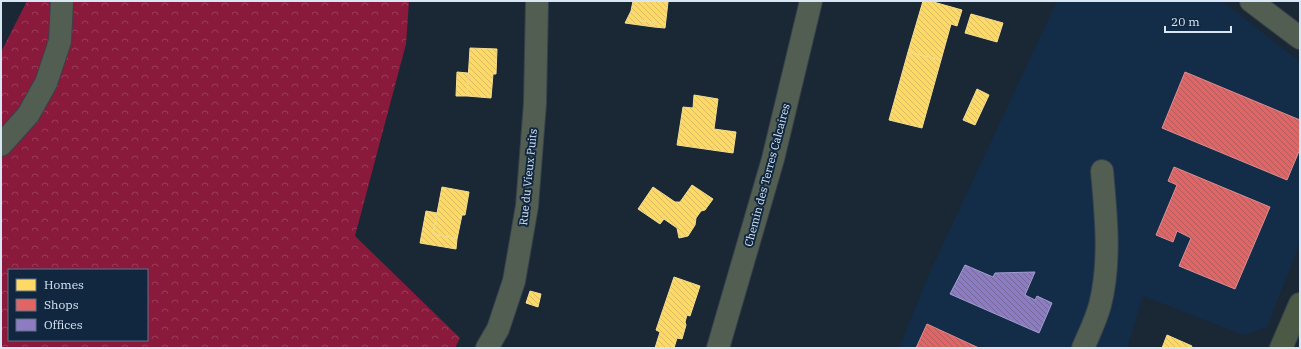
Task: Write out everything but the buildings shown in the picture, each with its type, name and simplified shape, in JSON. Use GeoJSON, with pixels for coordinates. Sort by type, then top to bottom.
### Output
{"type":"FeatureCollection","features":[{"type":"Feature","properties":{"kind":"main road"},"geometry":{"type":"LineString","coordinates":[[1281,348],[1300,304]]}},
{"type":"Feature","properties":{"kind":"street"},"geometry":{"type":"LineString","coordinates":[[1,145],[28,115],[46,83],[60,41],[62,1]]}},
{"type":"Feature","properties":{"kind":"street","name":"Rue du Vieux Puits"},"geometry":{"type":"LineString","coordinates":[[487,348],[498,329],[514,281],[527,206],[535,103],[537,1]]}},
{"type":"Feature","properties":{"kind":"street","name":"Chemin des Terres Calcaires"},"geometry":{"type":"LineString","coordinates":[[718,348],[773,159],[811,1]]}},
{"type":"Feature","properties":{"kind":"street"},"geometry":{"type":"LineString","coordinates":[[1250,1],[1300,38]]}},
{"type":"Feature","properties":{"kind":"street"},"geometry":{"type":"LineString","coordinates":[[1084,348],[1100,305],[1105,271],[1107,223],[1102,171]]}},
{"type":"Feature","properties":{"kind":"shaded area"},"geometry":{"type":"Polygon","coordinates":[[[1057,1],[1222,1],[1300,62],[1300,243],[1267,327],[1243,335],[1143,296],[1127,348],[899,348],[931,270],[1057,1]]]}},
{"type":"Feature","properties":{"kind":"green space"},"geometry":{"type":"Polygon","coordinates":[[[27,1],[409,1],[406,44],[355,236],[460,338],[455,348],[1,348],[1,52],[27,1]]]}}]}
